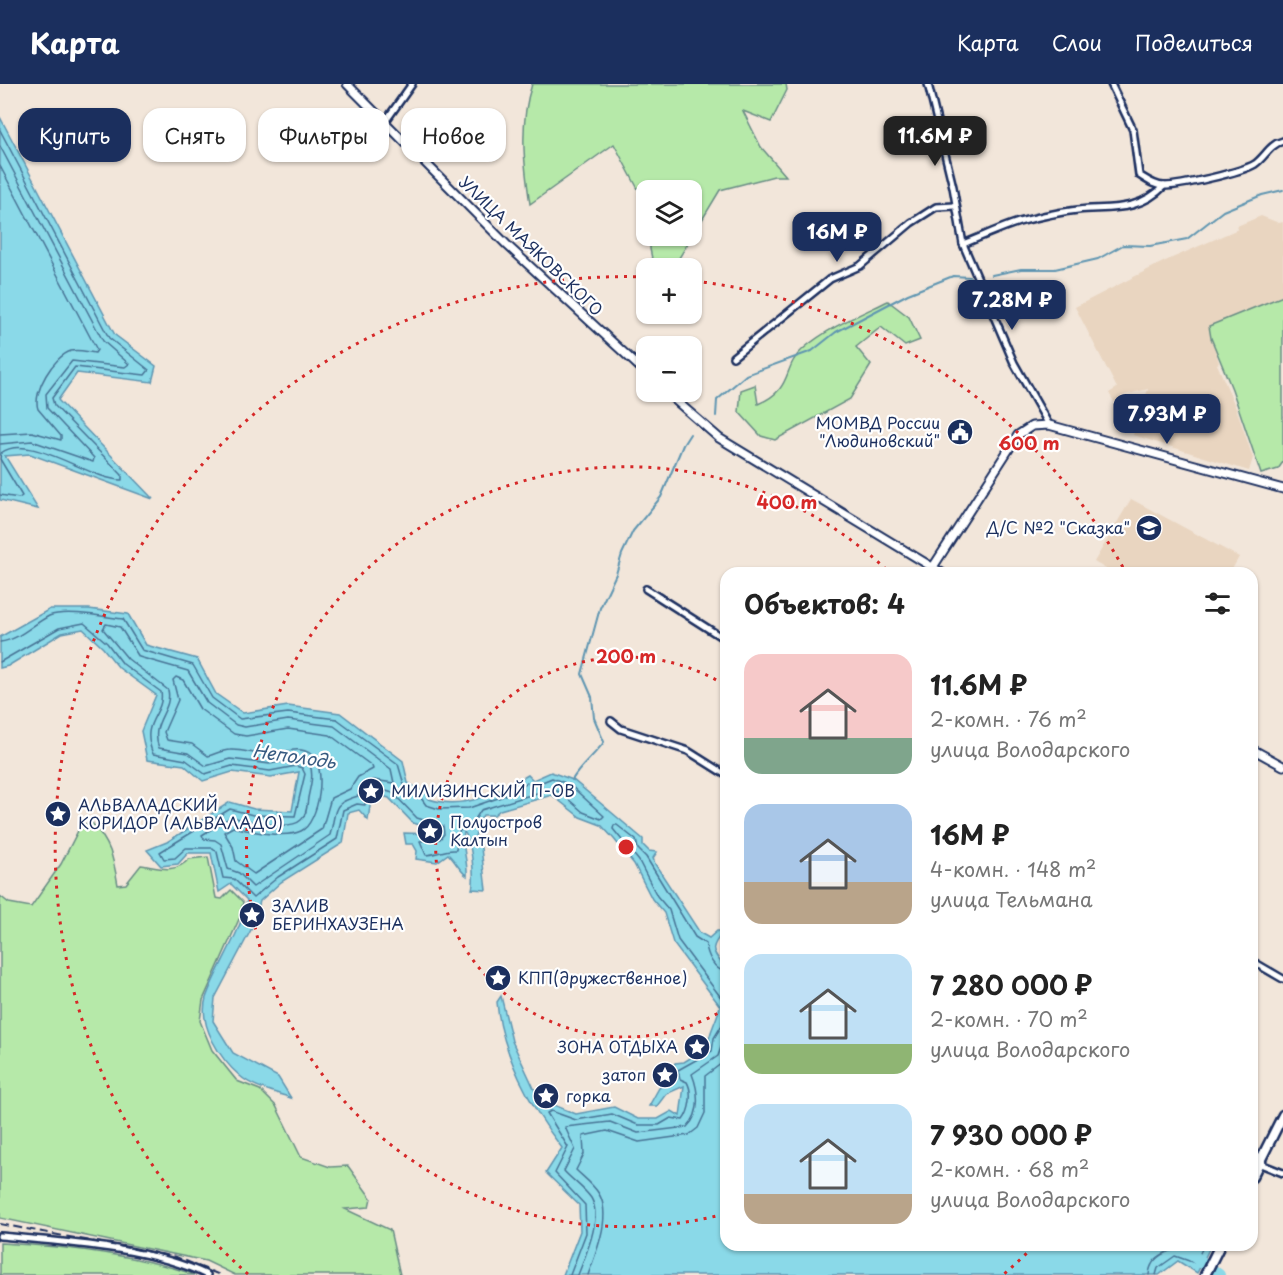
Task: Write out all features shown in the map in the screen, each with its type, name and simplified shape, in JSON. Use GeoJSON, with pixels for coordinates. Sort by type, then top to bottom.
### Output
{"type":"FeatureCollection","features":[{"type":"Feature","properties":{"kind":"main road"},"geometry":{"type":"LineString","coordinates":[[1258,1166],[1283,1115]]}},
{"type":"Feature","properties":{"kind":"main road"},"geometry":{"type":"LineString","coordinates":[[1204,1275],[1217,1251]]}},
{"type":"Feature","properties":{"kind":"street","name":"УЛИЦА МАЯКОВСКОГО"},"geometry":{"type":"LineString","coordinates":[[347,84],[371,108]]}},
{"type":"Feature","properties":{"kind":"street"},"geometry":{"type":"LineString","coordinates":[[389,116],[412,84]]}},
{"type":"Feature","properties":{"kind":"street"},"geometry":{"type":"LineString","coordinates":[[928,84],[953,187],[963,244],[1014,363],[1049,425]]}},
{"type":"Feature","properties":{"kind":"street"},"geometry":{"type":"LineString","coordinates":[[1111,84],[1133,130],[1139,175],[1153,184],[1164,186],[1229,173],[1254,164],[1275,143],[1283,141]]}},
{"type":"Feature","properties":{"kind":"street","name":"УЛИЦА МАЯКОВСКОГО"},"geometry":{"type":"LineString","coordinates":[[389,126],[508,246],[636,364]]}},
{"type":"Feature","properties":{"kind":"street"},"geometry":{"type":"LineString","coordinates":[[963,244],[1018,222],[1070,211],[1117,210],[1157,194],[1164,186]]}},
{"type":"Feature","properties":{"kind":"street"},"geometry":{"type":"LineString","coordinates":[[733,357],[830,279],[860,266],[911,222],[936,207],[955,206]]}},
{"type":"Feature","properties":{"kind":"street"},"geometry":{"type":"LineString","coordinates":[[678,402],[719,438],[927,567]]}},
{"type":"Feature","properties":{"kind":"street"},"geometry":{"type":"LineString","coordinates":[[934,567],[1018,435],[1032,426],[1049,425],[1283,489]]}},
{"type":"Feature","properties":{"kind":"street"},"geometry":{"type":"LineString","coordinates":[[646,589],[720,636]]}},
{"type":"Feature","properties":{"kind":"street"},"geometry":{"type":"LineString","coordinates":[[611,721],[621,729],[688,751],[720,771]]}},
{"type":"Feature","properties":{"kind":"street"},"geometry":{"type":"LineString","coordinates":[[1258,752],[1283,766]]}},
{"type":"Feature","properties":{"kind":"street"},"geometry":{"type":"LineString","coordinates":[[1258,964],[1283,979]]}},
{"type":"Feature","properties":{"kind":"street"},"geometry":{"type":"LineString","coordinates":[[1258,1157],[1262,1159],[1263,1165],[1283,1173]]}},
{"type":"Feature","properties":{"kind":"street"},"geometry":{"type":"LineString","coordinates":[[0,1236],[41,1238],[164,1259],[207,1275]]}},
{"type":"Feature","properties":{"kind":"shaded area"},"geometry":{"type":"Polygon","coordinates":[[[1261,216],[1279,223],[1283,222],[1283,296],[1209,326],[1219,363],[1217,364],[1238,413],[1253,458],[1249,471],[1133,435],[1148,389],[1124,395],[1114,402],[1109,393],[1117,388],[1075,307],[1261,216]]]}},
{"type":"Feature","properties":{"kind":"shaded area","name":"Д/С №2 \"Сказка\""},"geometry":{"type":"Polygon","coordinates":[[[1131,499],[1239,557],[1233,567],[1103,567],[1094,562],[1131,499]]]}},
{"type":"Feature","properties":{"kind":"green space"},"geometry":{"type":"Polygon","coordinates":[[[532,84],[786,84],[787,90],[771,122],[743,111],[761,147],[786,176],[774,176],[720,190],[702,220],[702,180],[636,180],[636,185],[614,144],[530,204],[524,129],[532,84]]]}},
{"type":"Feature","properties":{"kind":"green space"},"geometry":{"type":"Polygon","coordinates":[[[650,246],[686,246],[679,258],[652,258],[650,246]]]}},
{"type":"Feature","properties":{"kind":"green space"},"geometry":{"type":"Polygon","coordinates":[[[1283,296],[1283,462],[1278,469],[1261,474],[1232,389],[1211,338],[1209,326],[1283,296]]]}},
{"type":"Feature","properties":{"kind":"green space"},"geometry":{"type":"Polygon","coordinates":[[[888,301],[909,317],[920,340],[905,346],[881,327],[856,347],[871,365],[850,399],[775,440],[761,436],[739,412],[741,390],[755,385],[758,404],[770,398],[783,385],[796,356],[812,341],[888,301]]]}},
{"type":"Feature","properties":{"kind":"green space"},"geometry":{"type":"Polygon","coordinates":[[[92,823],[110,851],[118,885],[126,884],[141,865],[173,868],[184,864],[189,859],[208,857],[216,898],[222,899],[231,890],[243,902],[240,917],[203,1000],[200,1021],[212,1050],[237,1081],[260,1090],[276,1106],[301,1157],[330,1167],[348,1166],[371,1198],[369,1207],[345,1209],[390,1230],[400,1275],[235,1275],[206,1261],[0,1218],[0,896],[9,903],[31,907],[61,864],[81,825],[92,823]]]}},
{"type":"Feature","properties":{"kind":"green space"},"geometry":{"type":"Polygon","coordinates":[[[0,1243],[100,1252],[196,1275],[0,1275],[0,1243]]]}},
{"type":"Feature","properties":{"kind":"water"},"geometry":{"type":"Polygon","coordinates":[[[0,117],[18,151],[18,162],[24,162],[115,335],[156,366],[152,382],[77,373],[58,400],[153,499],[30,454],[5,456],[38,509],[0,500],[0,117]]]}},
{"type":"Feature","properties":{"kind":"water"},"geometry":{"type":"Polygon","coordinates":[[[50,609],[89,609],[128,614],[146,645],[197,659],[216,694],[243,713],[288,706],[340,713],[403,761],[408,783],[427,794],[429,799],[455,803],[481,798],[528,775],[533,780],[551,772],[573,780],[643,839],[643,845],[649,851],[657,852],[653,858],[655,864],[700,933],[709,938],[720,931],[714,950],[720,961],[720,1006],[673,943],[664,913],[652,899],[634,864],[601,825],[580,817],[552,795],[500,810],[494,815],[483,815],[478,823],[475,837],[481,848],[486,890],[472,889],[472,860],[464,832],[467,876],[448,854],[437,862],[416,859],[417,851],[413,844],[406,844],[404,833],[438,834],[438,830],[413,823],[389,798],[372,793],[368,820],[359,810],[348,813],[343,843],[281,882],[260,901],[253,926],[215,998],[213,1021],[233,1053],[278,1077],[291,1098],[245,1080],[232,1069],[212,1041],[204,1008],[211,986],[239,926],[247,900],[231,884],[219,892],[211,853],[188,853],[178,864],[161,866],[147,850],[167,842],[230,802],[254,809],[292,811],[299,772],[271,777],[232,772],[203,781],[184,765],[147,760],[141,731],[156,695],[119,668],[103,648],[83,629],[62,633],[8,666],[0,668],[0,637],[50,609]]]}},
{"type":"Feature","properties":{"kind":"water"},"geometry":{"type":"Polygon","coordinates":[[[501,996],[512,1041],[539,1099],[576,1114],[614,1107],[638,1119],[658,1119],[672,1111],[680,1116],[684,1086],[666,1094],[657,1106],[649,1106],[659,1088],[673,1079],[671,1071],[675,1063],[684,1062],[708,1047],[709,1037],[720,1006],[720,1251],[1208,1251],[1197,1273],[1178,1261],[1159,1275],[563,1275],[580,1231],[579,1205],[546,1173],[562,1148],[539,1115],[519,1079],[504,1040],[497,1002],[501,996]]]}},
{"type":"Feature","properties":{"kind":"waterway"},"geometry":{"type":"LineString","coordinates":[[992,275],[1021,269],[1055,269],[1098,259],[1123,245],[1150,246],[1187,239],[1223,211],[1262,195],[1283,190]]}},
{"type":"Feature","properties":{"kind":"waterway"},"geometry":{"type":"LineString","coordinates":[[716,416],[717,400],[746,375],[812,351],[836,332],[908,294],[953,276],[970,277]]}},
{"type":"Feature","properties":{"kind":"waterway"},"geometry":{"type":"LineString","coordinates":[[572,780],[604,742],[594,718],[592,697],[582,674],[600,608],[633,531],[661,497],[690,434]]}},
{"type":"Feature","properties":{"kind":"waterway","name":"Неполодь"},"geometry":{"type":"LineString","coordinates":[[1187,1251],[1219,1275]]}},
{"type":"Feature","properties":{"kind":"railway"},"geometry":{"type":"LineString","coordinates":[[0,1224],[176,1257],[220,1275]]}},
{"type":"Feature","properties":{"kind":"place","name":"МОМВД России \"Людиновский\""},"geometry":{"type":"Point","coordinates":[960,432]}},
{"type":"Feature","properties":{"kind":"place","name":"Д/С №2 \"Сказка\""},"geometry":{"type":"Point","coordinates":[1149,528]}},
{"type":"Feature","properties":{"kind":"place","name":"МИЛИЗИНСКИЙ П-ОВ"},"geometry":{"type":"Point","coordinates":[371,791]}},
{"type":"Feature","properties":{"kind":"place","name":"АЛЬВАЛАДСКИЙ КОРИДОР (АЛЬВАЛАДО)"},"geometry":{"type":"Point","coordinates":[58,814]}},
{"type":"Feature","properties":{"kind":"place","name":"Полуостров Калтын"},"geometry":{"type":"Point","coordinates":[430,831]}},
{"type":"Feature","properties":{"kind":"place","name":"ЗАЛИВ БЕРИНХАУЗЕНА"},"geometry":{"type":"Point","coordinates":[252,915]}},
{"type":"Feature","properties":{"kind":"place","name":"КПП(дружественное)"},"geometry":{"type":"Point","coordinates":[498,978]}},
{"type":"Feature","properties":{"kind":"place","name":"ЗОНА ОТДЫХА"},"geometry":{"type":"Point","coordinates":[697,1047]}},
{"type":"Feature","properties":{"kind":"place","name":"затоп"},"geometry":{"type":"Point","coordinates":[665,1075]}},
{"type":"Feature","properties":{"kind":"place","name":"горка"},"geometry":{"type":"Point","coordinates":[546,1096]}}]}
